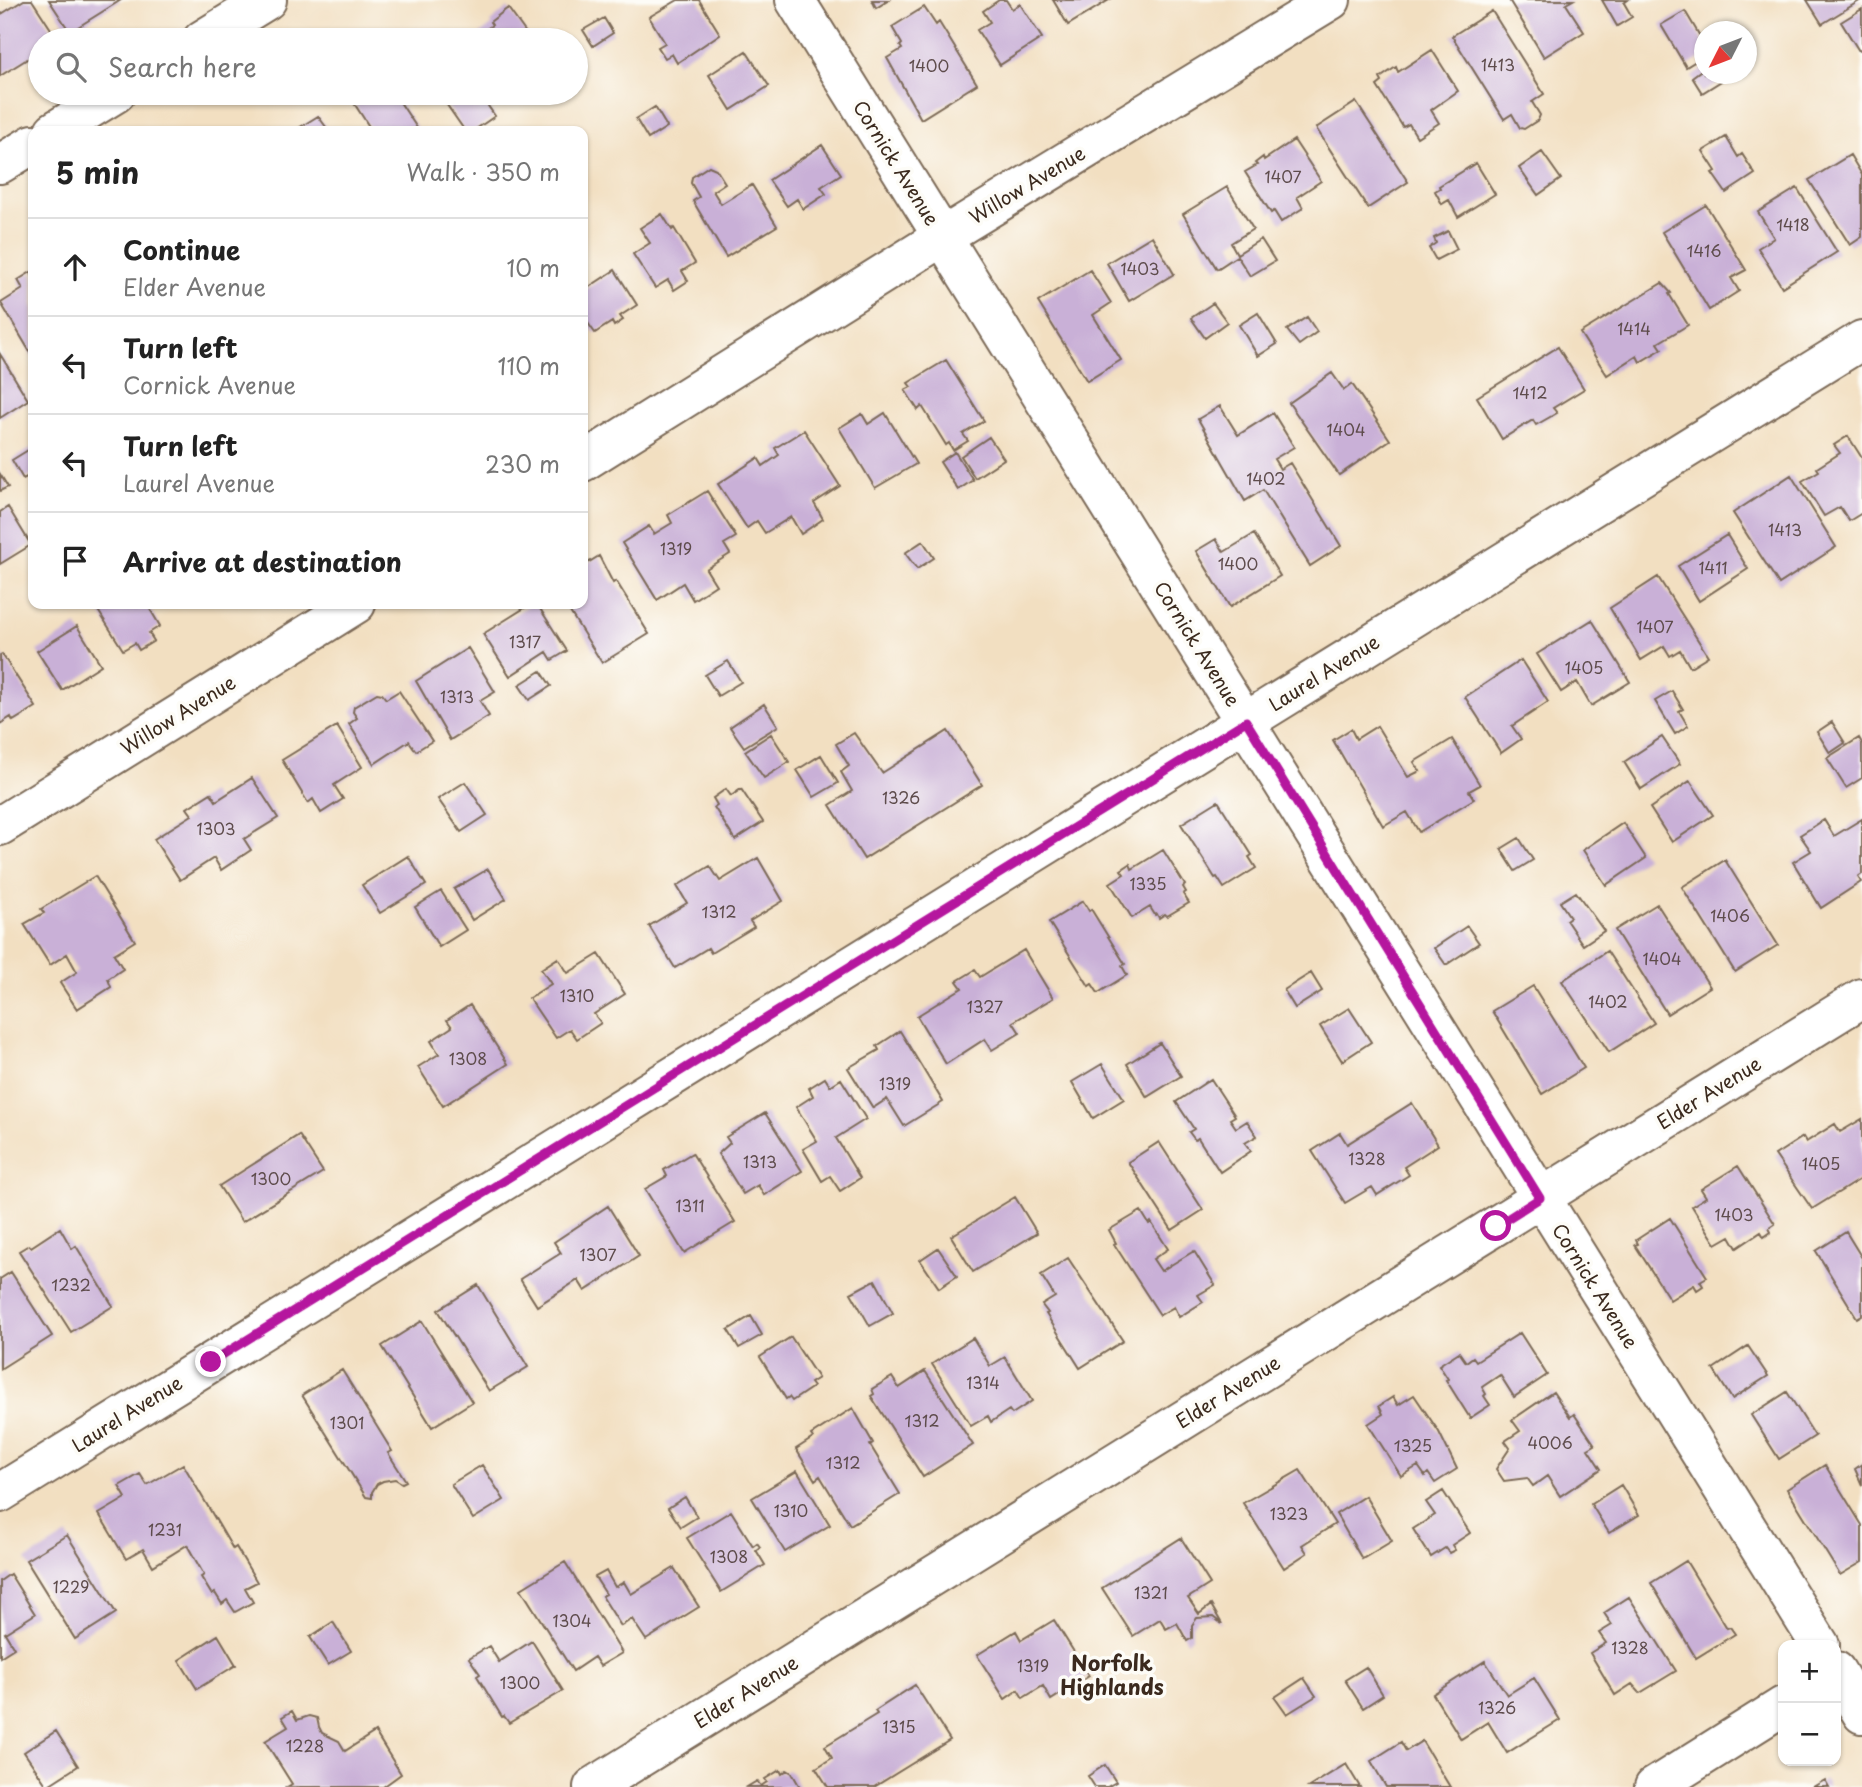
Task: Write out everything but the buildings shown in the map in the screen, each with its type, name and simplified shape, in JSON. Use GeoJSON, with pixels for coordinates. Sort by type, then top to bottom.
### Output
{"type":"FeatureCollection","features":[{"type":"Feature","properties":{"kind":"street"},"geometry":{"type":"LineString","coordinates":[[222,28],[267,0]]}},
{"type":"Feature","properties":{"kind":"street","name":"Cornick Avenue"},"geometry":{"type":"LineString","coordinates":[[795,0],[1817,1640]]}},
{"type":"Feature","properties":{"kind":"street","name":"Willow Avenue"},"geometry":{"type":"LineString","coordinates":[[588,459],[942,237],[1331,0]]}},
{"type":"Feature","properties":{"kind":"street"},"geometry":{"type":"LineString","coordinates":[[62,126],[96,105]]}},
{"type":"Feature","properties":{"kind":"street"},"geometry":{"type":"LineString","coordinates":[[0,164],[28,147]]}},
{"type":"Feature","properties":{"kind":"street","name":"Laurel Avenue"},"geometry":{"type":"LineString","coordinates":[[0,1493],[1862,340]]}},
{"type":"Feature","properties":{"kind":"street","name":"Willow Avenue"},"geometry":{"type":"LineString","coordinates":[[0,826],[348,609]]}},
{"type":"Feature","properties":{"kind":"street","name":"Elder Avenue"},"geometry":{"type":"LineString","coordinates":[[593,1787],[1862,998]]}},
{"type":"Feature","properties":{"kind":"street"},"geometry":{"type":"LineString","coordinates":[[1841,1669],[1862,1656]]}},
{"type":"Feature","properties":{"kind":"street"},"geometry":{"type":"LineString","coordinates":[[1841,1680],[1862,1714]]}},
{"type":"Feature","properties":{"kind":"street"},"geometry":{"type":"LineString","coordinates":[[1654,1787],[1778,1709]]}},
{"type":"Feature","properties":{"kind":"district","name":"Norfolk Highlands"},"geometry":{"type":"Point","coordinates":[1112,1676]}},
{"type":"Feature","properties":{"kind":"route"},"geometry":{"type":"LineString","coordinates":[[211,1362],[1246,721],[1540,1198],[1496,1226]]}}]}
